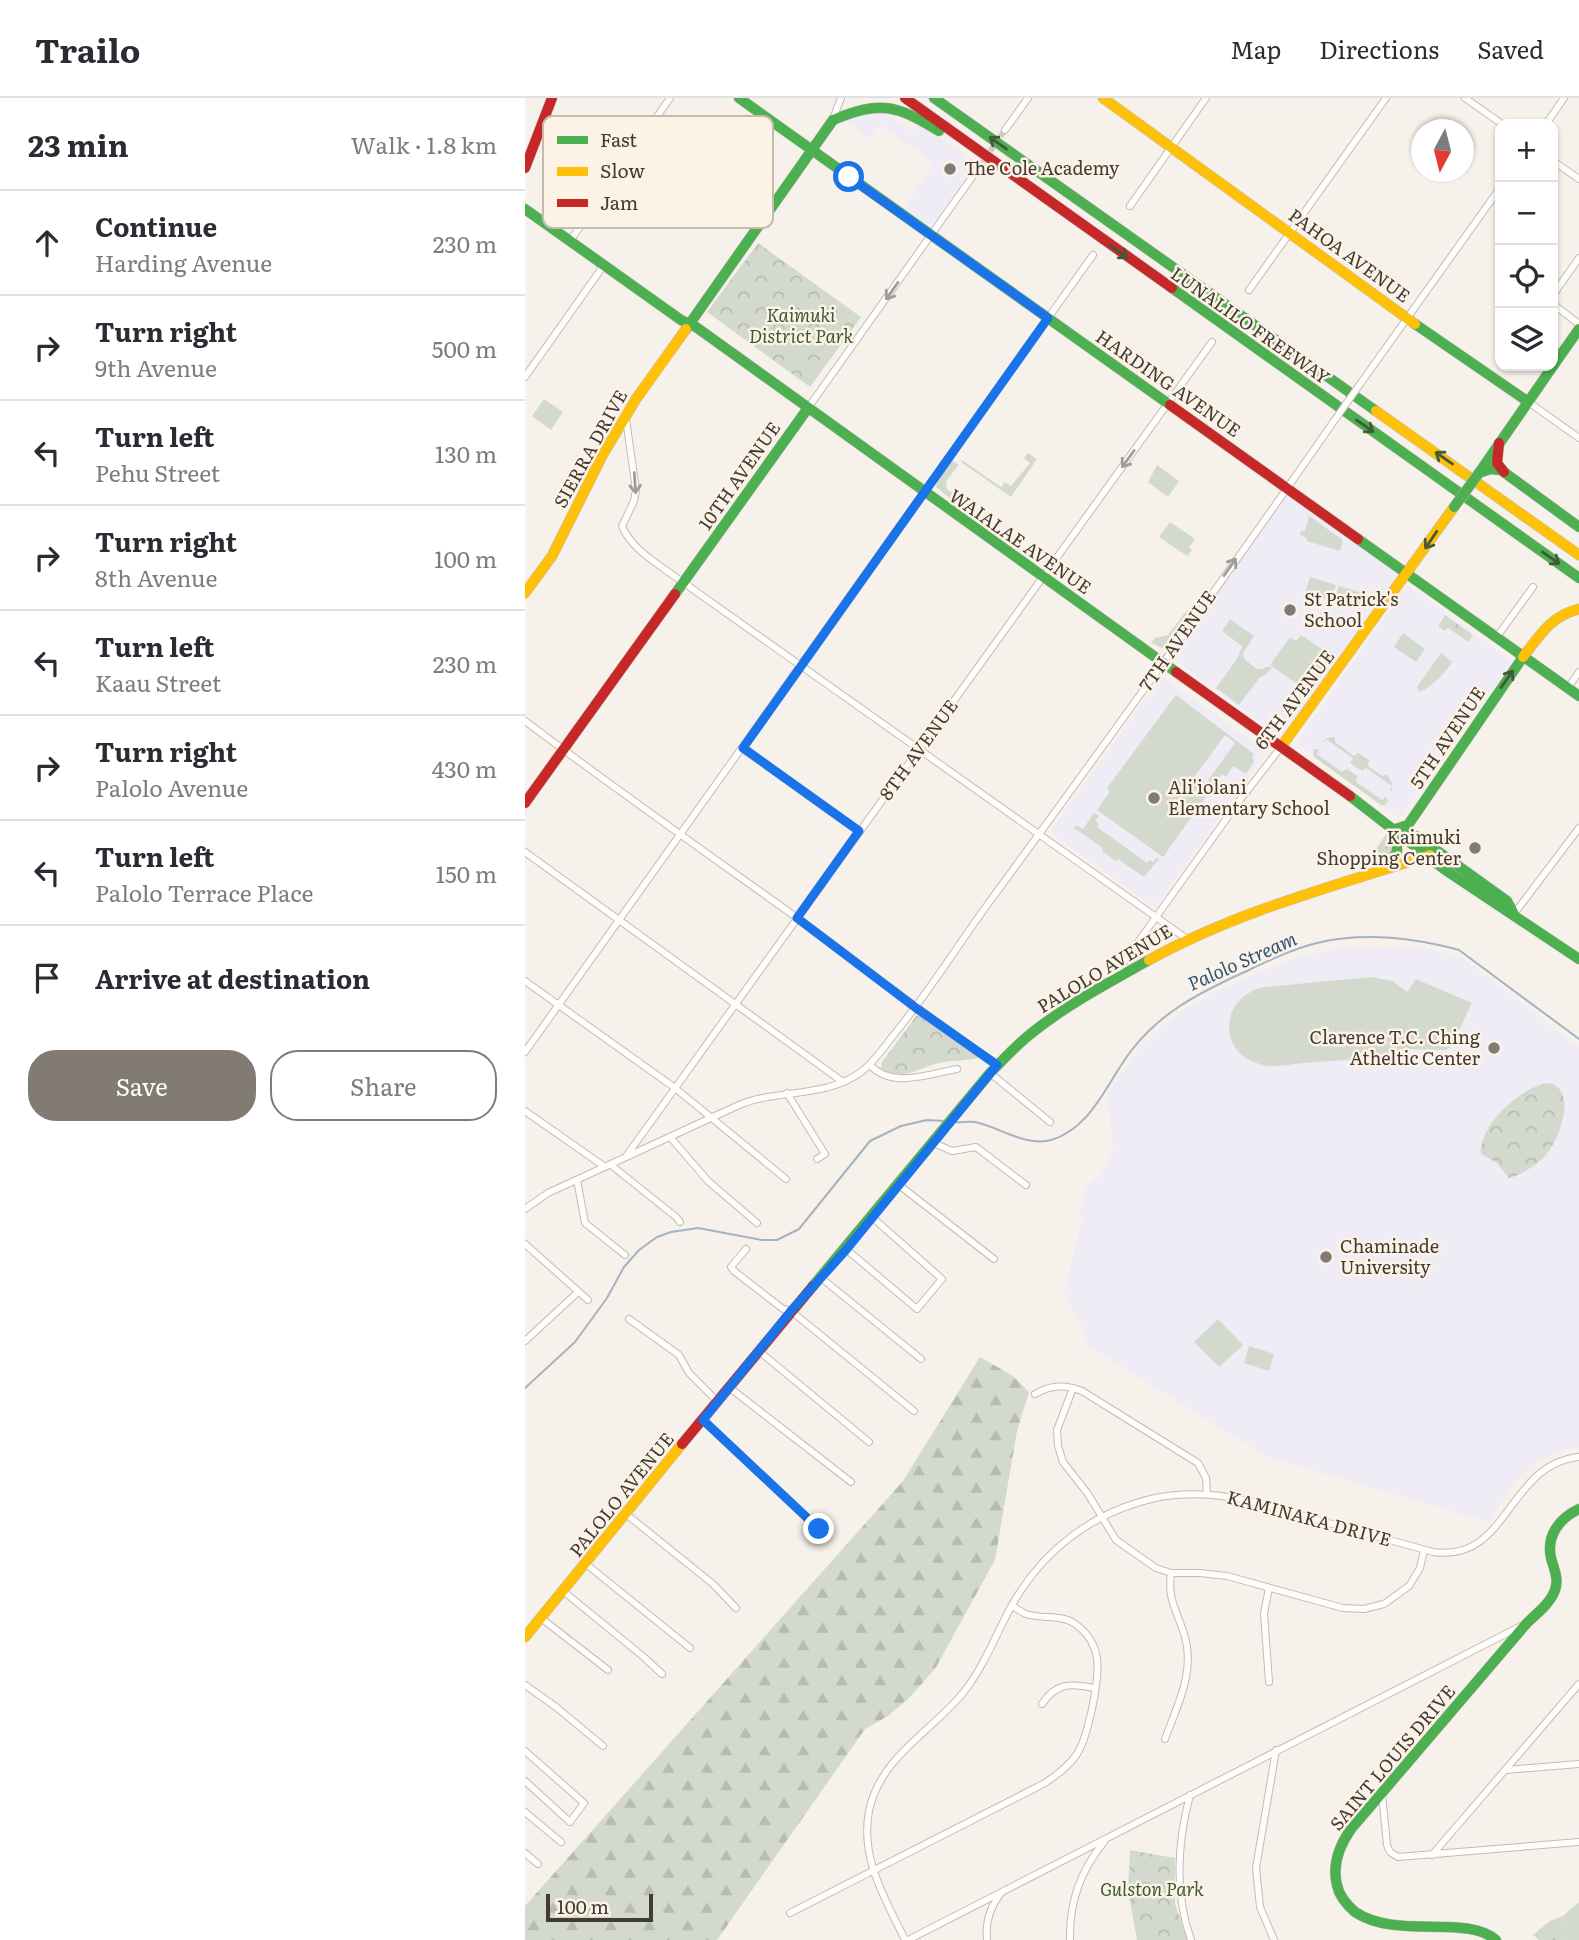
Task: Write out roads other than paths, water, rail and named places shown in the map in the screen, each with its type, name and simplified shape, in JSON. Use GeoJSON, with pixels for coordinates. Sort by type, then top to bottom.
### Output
{"type":"FeatureCollection","features":[{"type":"Feature","properties":{"kind":"main road"},"geometry":{"type":"LineString","coordinates":[[545,116],[552,98]]}},
{"type":"Feature","properties":{"kind":"main road","name":"HARDING AVENUE"},"geometry":{"type":"LineString","coordinates":[[739,98],[764,116]]}},
{"type":"Feature","properties":{"kind":"main road","name":"LUNALILO FREEWAY"},"geometry":{"type":"LineString","coordinates":[[905,98],[1579,578]]}},
{"type":"Feature","properties":{"kind":"main road","name":"LUNALILO FREEWAY"},"geometry":{"type":"LineString","coordinates":[[934,98],[1579,555]]}},
{"type":"Feature","properties":{"kind":"main road","name":"PAHOA AVENUE"},"geometry":{"type":"LineString","coordinates":[[1103,98],[1407,318],[1527,401]]}},
{"type":"Feature","properties":{"kind":"main road"},"geometry":{"type":"LineString","coordinates":[[832,120],[865,103],[884,102],[895,105],[969,150],[1096,236]]}},
{"type":"Feature","properties":{"kind":"main road","name":"SIERRA DRIVE"},"geometry":{"type":"LineString","coordinates":[[773,207],[832,120]]}},
{"type":"Feature","properties":{"kind":"main road"},"geometry":{"type":"LineString","coordinates":[[525,168],[543,121]]}},
{"type":"Feature","properties":{"kind":"main road","name":"HARDING AVENUE"},"geometry":{"type":"LineString","coordinates":[[773,122],[1579,696]]}},
{"type":"Feature","properties":{"kind":"main road","name":"WAIALAE AVENUE"},"geometry":{"type":"LineString","coordinates":[[525,209],[543,222]]}},
{"type":"Feature","properties":{"kind":"main road","name":"WAIALAE AVENUE"},"geometry":{"type":"LineString","coordinates":[[552,228],[1281,747],[1396,830],[1426,856],[1579,959]]}},
{"type":"Feature","properties":{"kind":"main road","name":"SIERRA DRIVE"},"geometry":{"type":"LineString","coordinates":[[525,593],[552,556],[593,472],[626,415],[758,228]]}},
{"type":"Feature","properties":{"kind":"main road","name":"6TH AVENUE"},"geometry":{"type":"LineString","coordinates":[[1558,358],[1579,327]]}},
{"type":"Feature","properties":{"kind":"main road","name":"6TH AVENUE"},"geometry":{"type":"LineString","coordinates":[[1281,747],[1407,575],[1549,371]]}},
{"type":"Feature","properties":{"kind":"main road","name":"10TH AVENUE"},"geometry":{"type":"LineString","coordinates":[[525,803],[808,408]]}},
{"type":"Feature","properties":{"kind":"main road"},"geometry":{"type":"LineString","coordinates":[[1499,443],[1497,463],[1504,473]]}},
{"type":"Feature","properties":{"kind":"main road"},"geometry":{"type":"LineString","coordinates":[[1479,473],[1493,468],[1504,473],[1579,527]]}},
{"type":"Feature","properties":{"kind":"main road","name":"5TH AVENUE"},"geometry":{"type":"LineString","coordinates":[[1396,830],[1408,825],[1523,657],[1552,620],[1562,613],[1579,609]]}},
{"type":"Feature","properties":{"kind":"main road"},"geometry":{"type":"LineString","coordinates":[[1382,871],[1397,855],[1396,830]]}},
{"type":"Feature","properties":{"kind":"main road","name":"WAIALAE AVENUE"},"geometry":{"type":"LineString","coordinates":[[1396,830],[1418,837],[1507,901],[1514,914]]}},
{"type":"Feature","properties":{"kind":"main road"},"geometry":{"type":"LineString","coordinates":[[1426,856],[1437,857],[1472,883],[1490,889]]}},
{"type":"Feature","properties":{"kind":"main road","name":"PALOLO AVENUE"},"geometry":{"type":"LineString","coordinates":[[525,1637],[791,1311],[846,1250],[994,1069],[1035,1030],[1109,982],[1187,939],[1238,917],[1426,856]]}},
{"type":"Feature","properties":{"kind":"main road","name":"SAINT LOUIS DRIVE"},"geometry":{"type":"LineString","coordinates":[[1496,1940],[1488,1933],[1475,1930],[1386,1933],[1361,1922],[1347,1908],[1336,1882],[1337,1854],[1351,1829],[1555,1591],[1557,1577],[1550,1548],[1554,1531],[1565,1517],[1579,1509]]}},
{"type":"Feature","properties":{"kind":"street"},"geometry":{"type":"LineString","coordinates":[[657,116],[670,98]]}},
{"type":"Feature","properties":{"kind":"street"},"geometry":{"type":"LineString","coordinates":[[832,120],[841,98]]}},
{"type":"Feature","properties":{"kind":"street"},"geometry":{"type":"LineString","coordinates":[[1005,130],[1028,98]]}},
{"type":"Feature","properties":{"kind":"street"},"geometry":{"type":"LineString","coordinates":[[1130,206],[1206,98]]}},
{"type":"Feature","properties":{"kind":"street"},"geometry":{"type":"LineString","coordinates":[[1249,290],[1386,98]]}},
{"type":"Feature","properties":{"kind":"street"},"geometry":{"type":"LineString","coordinates":[[1465,98],[1495,119]]}},
{"type":"Feature","properties":{"kind":"street"},"geometry":{"type":"LineString","coordinates":[[1549,119],[1564,98]]}},
{"type":"Feature","properties":{"kind":"street"},"geometry":{"type":"LineString","coordinates":[[1558,165],[1579,180]]}},
{"type":"Feature","properties":{"kind":"street","name":"10TH AVENUE"},"geometry":{"type":"LineString","coordinates":[[808,408],[980,166]]}},
{"type":"Feature","properties":{"kind":"street","name":"7TH AVENUE"},"geometry":{"type":"LineString","coordinates":[[843,1082],[870,1065],[916,1008],[1495,195]]}},
{"type":"Feature","properties":{"kind":"street"},"geometry":{"type":"LineString","coordinates":[[570,241],[579,228]]}},
{"type":"Feature","properties":{"kind":"street"},"geometry":{"type":"LineString","coordinates":[[525,1052],[1093,255]]}},
{"type":"Feature","properties":{"kind":"street"},"geometry":{"type":"LineString","coordinates":[[1558,288],[1579,258]]}},
{"type":"Feature","properties":{"kind":"street"},"geometry":{"type":"LineString","coordinates":[[525,377],[604,265]]}},
{"type":"Feature","properties":{"kind":"street"},"geometry":{"type":"LineString","coordinates":[[1558,308],[1579,327]]}},
{"type":"Feature","properties":{"kind":"street","name":"8TH AVENUE"},"geometry":{"type":"LineString","coordinates":[[625,1158],[1212,342]]}},
{"type":"Feature","properties":{"kind":"street","name":"PAHOA AVENUE"},"geometry":{"type":"LineString","coordinates":[[1527,401],[1579,438]]}},
{"type":"Feature","properties":{"kind":"street"},"geometry":{"type":"LineString","coordinates":[[626,415],[636,490],[634,501],[622,522],[622,529],[647,555],[1187,939]]}},
{"type":"Feature","properties":{"kind":"street"},"geometry":{"type":"LineString","coordinates":[[1496,638],[1533,587]]}},
{"type":"Feature","properties":{"kind":"street"},"geometry":{"type":"LineString","coordinates":[[1568,688],[1579,672]]}},
{"type":"Feature","properties":{"kind":"street"},"geometry":{"type":"LineString","coordinates":[[525,721],[679,836],[797,918],[916,1008],[994,1069],[1050,1122]]}},
{"type":"Feature","properties":{"kind":"street","name":"6TH AVENUE"},"geometry":{"type":"LineString","coordinates":[[1109,982],[1281,747]]}},
{"type":"Feature","properties":{"kind":"street"},"geometry":{"type":"LineString","coordinates":[[743,748],[859,831]]}},
{"type":"Feature","properties":{"kind":"street"},"geometry":{"type":"LineString","coordinates":[[1514,914],[1579,828]]}},
{"type":"Feature","properties":{"kind":"street"},"geometry":{"type":"LineString","coordinates":[[525,852],[843,1082]]}},
{"type":"Feature","properties":{"kind":"street"},"geometry":{"type":"LineString","coordinates":[[525,981],[675,1088],[786,1179]]}},
{"type":"Feature","properties":{"kind":"street"},"geometry":{"type":"LineString","coordinates":[[870,1065],[880,1074],[893,1078],[957,1069]]}},
{"type":"Feature","properties":{"kind":"street"},"geometry":{"type":"LineString","coordinates":[[525,1209],[577,1180],[751,1100],[843,1082]]}},
{"type":"Feature","properties":{"kind":"street"},"geometry":{"type":"LineString","coordinates":[[787,1093],[825,1154],[817,1159]]}},
{"type":"Feature","properties":{"kind":"street"},"geometry":{"type":"LineString","coordinates":[[525,1111],[608,1166],[669,1210],[680,1222]]}},
{"type":"Feature","properties":{"kind":"street"},"geometry":{"type":"LineString","coordinates":[[670,1137],[708,1181],[757,1223]]}},
{"type":"Feature","properties":{"kind":"street"},"geometry":{"type":"LineString","coordinates":[[934,1143],[952,1151],[976,1147],[1026,1185]]}},
{"type":"Feature","properties":{"kind":"street"},"geometry":{"type":"LineString","coordinates":[[577,1180],[585,1223],[625,1255]]}},
{"type":"Feature","properties":{"kind":"street"},"geometry":{"type":"LineString","coordinates":[[899,1185],[994,1259]]}},
{"type":"Feature","properties":{"kind":"street"},"geometry":{"type":"LineString","coordinates":[[846,1250],[917,1309],[942,1279],[873,1217]]}},
{"type":"Feature","properties":{"kind":"street"},"geometry":{"type":"LineString","coordinates":[[525,1244],[588,1300]]}},
{"type":"Feature","properties":{"kind":"street"},"geometry":{"type":"LineString","coordinates":[[746,1249],[731,1267],[734,1271],[783,1309],[791,1311],[914,1411]]}},
{"type":"Feature","properties":{"kind":"street"},"geometry":{"type":"LineString","coordinates":[[525,1258],[533,1251]]}},
{"type":"Feature","properties":{"kind":"street"},"geometry":{"type":"LineString","coordinates":[[820,1277],[921,1359]]}},
{"type":"Feature","properties":{"kind":"street"},"geometry":{"type":"LineString","coordinates":[[525,1342],[578,1292]]}},
{"type":"Feature","properties":{"kind":"street"},"geometry":{"type":"LineString","coordinates":[[629,1319],[679,1354],[689,1373],[718,1402]]}},
{"type":"Feature","properties":{"kind":"street"},"geometry":{"type":"LineString","coordinates":[[760,1352],[869,1443]]}},
{"type":"Feature","properties":{"kind":"street"},"geometry":{"type":"LineString","coordinates":[[730,1388],[851,1482]]}},
{"type":"Feature","properties":{"kind":"street"},"geometry":{"type":"LineString","coordinates":[[1035,1394],[1047,1388],[1073,1388],[1198,1464],[1206,1478],[1207,1494]]}},
{"type":"Feature","properties":{"kind":"street"},"geometry":{"type":"LineString","coordinates":[[1073,1388],[1059,1422],[1057,1438],[1060,1455],[1069,1471],[1089,1494],[1116,1540],[1145,1562],[1171,1573],[1213,1574],[1343,1608],[1374,1607],[1393,1599],[1409,1586],[1420,1568],[1424,1550]]}},
{"type":"Feature","properties":{"kind":"street"},"geometry":{"type":"LineString","coordinates":[[703,1420],[819,1529]]}},
{"type":"Feature","properties":{"kind":"street","name":"KAMINAKA DRIVE"},"geometry":{"type":"LineString","coordinates":[[907,1940],[872,1871],[867,1824],[873,1800],[882,1777],[903,1751],[953,1704],[969,1685],[1012,1606],[1042,1563],[1060,1545],[1101,1517],[1129,1505],[1158,1498],[1207,1494],[1247,1500],[1424,1550],[1452,1553],[1478,1544],[1492,1532],[1535,1476],[1553,1464],[1579,1457]]}},
{"type":"Feature","properties":{"kind":"street"},"geometry":{"type":"LineString","coordinates":[[626,1514],[713,1584],[736,1608]]}},
{"type":"Feature","properties":{"kind":"street"},"geometry":{"type":"LineString","coordinates":[[586,1564],[690,1648]]}},
{"type":"Feature","properties":{"kind":"street"},"geometry":{"type":"LineString","coordinates":[[1165,1739],[1184,1690],[1188,1663],[1185,1637],[1171,1601],[1171,1573]]}},
{"type":"Feature","properties":{"kind":"street"},"geometry":{"type":"LineString","coordinates":[[1269,1588],[1264,1613],[1269,1682]]}},
{"type":"Feature","properties":{"kind":"street"},"geometry":{"type":"LineString","coordinates":[[563,1591],[662,1674]]}},
{"type":"Feature","properties":{"kind":"street"},"geometry":{"type":"LineString","coordinates":[[790,1913],[1045,1783],[1063,1770],[1082,1743],[1094,1688],[1097,1665],[1095,1651],[1090,1638],[1080,1628],[1061,1618],[1025,1614],[1012,1606]]}},
{"type":"Feature","properties":{"kind":"street"},"geometry":{"type":"LineString","coordinates":[[541,1618],[608,1670]]}},
{"type":"Feature","properties":{"kind":"street"},"geometry":{"type":"LineString","coordinates":[[907,1940],[1526,1623]]}},
{"type":"Feature","properties":{"kind":"street"},"geometry":{"type":"LineString","coordinates":[[525,1685],[603,1746]]}},
{"type":"Feature","properties":{"kind":"street"},"geometry":{"type":"LineString","coordinates":[[1042,1704],[1056,1688],[1068,1685],[1094,1688]]}},
{"type":"Feature","properties":{"kind":"street"},"geometry":{"type":"LineString","coordinates":[[1432,1855],[1579,1685]]}},
{"type":"Feature","properties":{"kind":"street"},"geometry":{"type":"LineString","coordinates":[[1274,1940],[1260,1907],[1256,1868],[1276,1750]]}},
{"type":"Feature","properties":{"kind":"street"},"geometry":{"type":"LineString","coordinates":[[525,1751],[584,1803],[570,1822],[525,1781]]}},
{"type":"Feature","properties":{"kind":"street"},"geometry":{"type":"LineString","coordinates":[[1506,1770],[1579,1764]]}},
{"type":"Feature","properties":{"kind":"street"},"geometry":{"type":"LineString","coordinates":[[1383,1793],[1387,1843],[1390,1852],[1400,1857],[1579,1842]]}},
{"type":"Feature","properties":{"kind":"street"},"geometry":{"type":"LineString","coordinates":[[1191,1795],[1182,1827],[1178,1860],[1179,1893],[1191,1940]]}},
{"type":"Feature","properties":{"kind":"street"},"geometry":{"type":"LineString","coordinates":[[525,1812],[561,1842]]}},
{"type":"Feature","properties":{"kind":"street"},"geometry":{"type":"LineString","coordinates":[[1070,1940],[1072,1906],[1077,1887],[1084,1870],[1106,1839]]}},
{"type":"Feature","properties":{"kind":"street"},"geometry":{"type":"LineString","coordinates":[[525,1853],[538,1864]]}},
{"type":"Feature","properties":{"kind":"street"},"geometry":{"type":"LineString","coordinates":[[987,1940],[991,1910],[1006,1889]]}},
{"type":"Feature","properties":{"kind":"waterway","name":"Palolo Stream"},"geometry":{"type":"LineString","coordinates":[[954,1122],[984,1124],[1032,1141],[1051,1140],[1065,1134],[1088,1115],[1131,1051],[1166,1016],[1208,990],[1267,961],[1307,946],[1334,940],[1388,938],[1459,950],[1579,1039]]}},
{"type":"Feature","properties":{"kind":"waterway","name":"Palolo Stream"},"geometry":{"type":"LineString","coordinates":[[525,1388],[575,1342],[607,1298],[624,1267],[639,1250],[657,1237],[698,1228],[762,1240],[777,1240],[799,1229],[870,1141],[901,1126],[927,1120],[945,1121]]}},
{"type":"Feature","properties":{"kind":"tunnel"},"geometry":{"type":"LineString","coordinates":[[980,166],[1005,130]]}},
{"type":"Feature","properties":{"kind":"place","name":"The Cole Academy"},"geometry":{"type":"Point","coordinates":[950,169]}},
{"type":"Feature","properties":{"kind":"place","name":"St Patrick's School"},"geometry":{"type":"Point","coordinates":[1290,610]}},
{"type":"Feature","properties":{"kind":"place","name":"Ali'iolani Elementary School"},"geometry":{"type":"Point","coordinates":[1154,798]}},
{"type":"Feature","properties":{"kind":"place","name":"Kaimuki Shopping Center"},"geometry":{"type":"Point","coordinates":[1475,848]}},
{"type":"Feature","properties":{"kind":"place","name":"Clarence T.C. Ching Atheltic Center"},"geometry":{"type":"Point","coordinates":[1494,1048]}},
{"type":"Feature","properties":{"kind":"place","name":"Chaminade University"},"geometry":{"type":"Point","coordinates":[1326,1257]}},
{"type":"Feature","properties":{"kind":"park label","name":"Kaimuki District Park"},"geometry":{"type":"Point","coordinates":[801,326]}},
{"type":"Feature","properties":{"kind":"park label","name":"Gulston Park"},"geometry":{"type":"Point","coordinates":[1152,1890]}}]}
